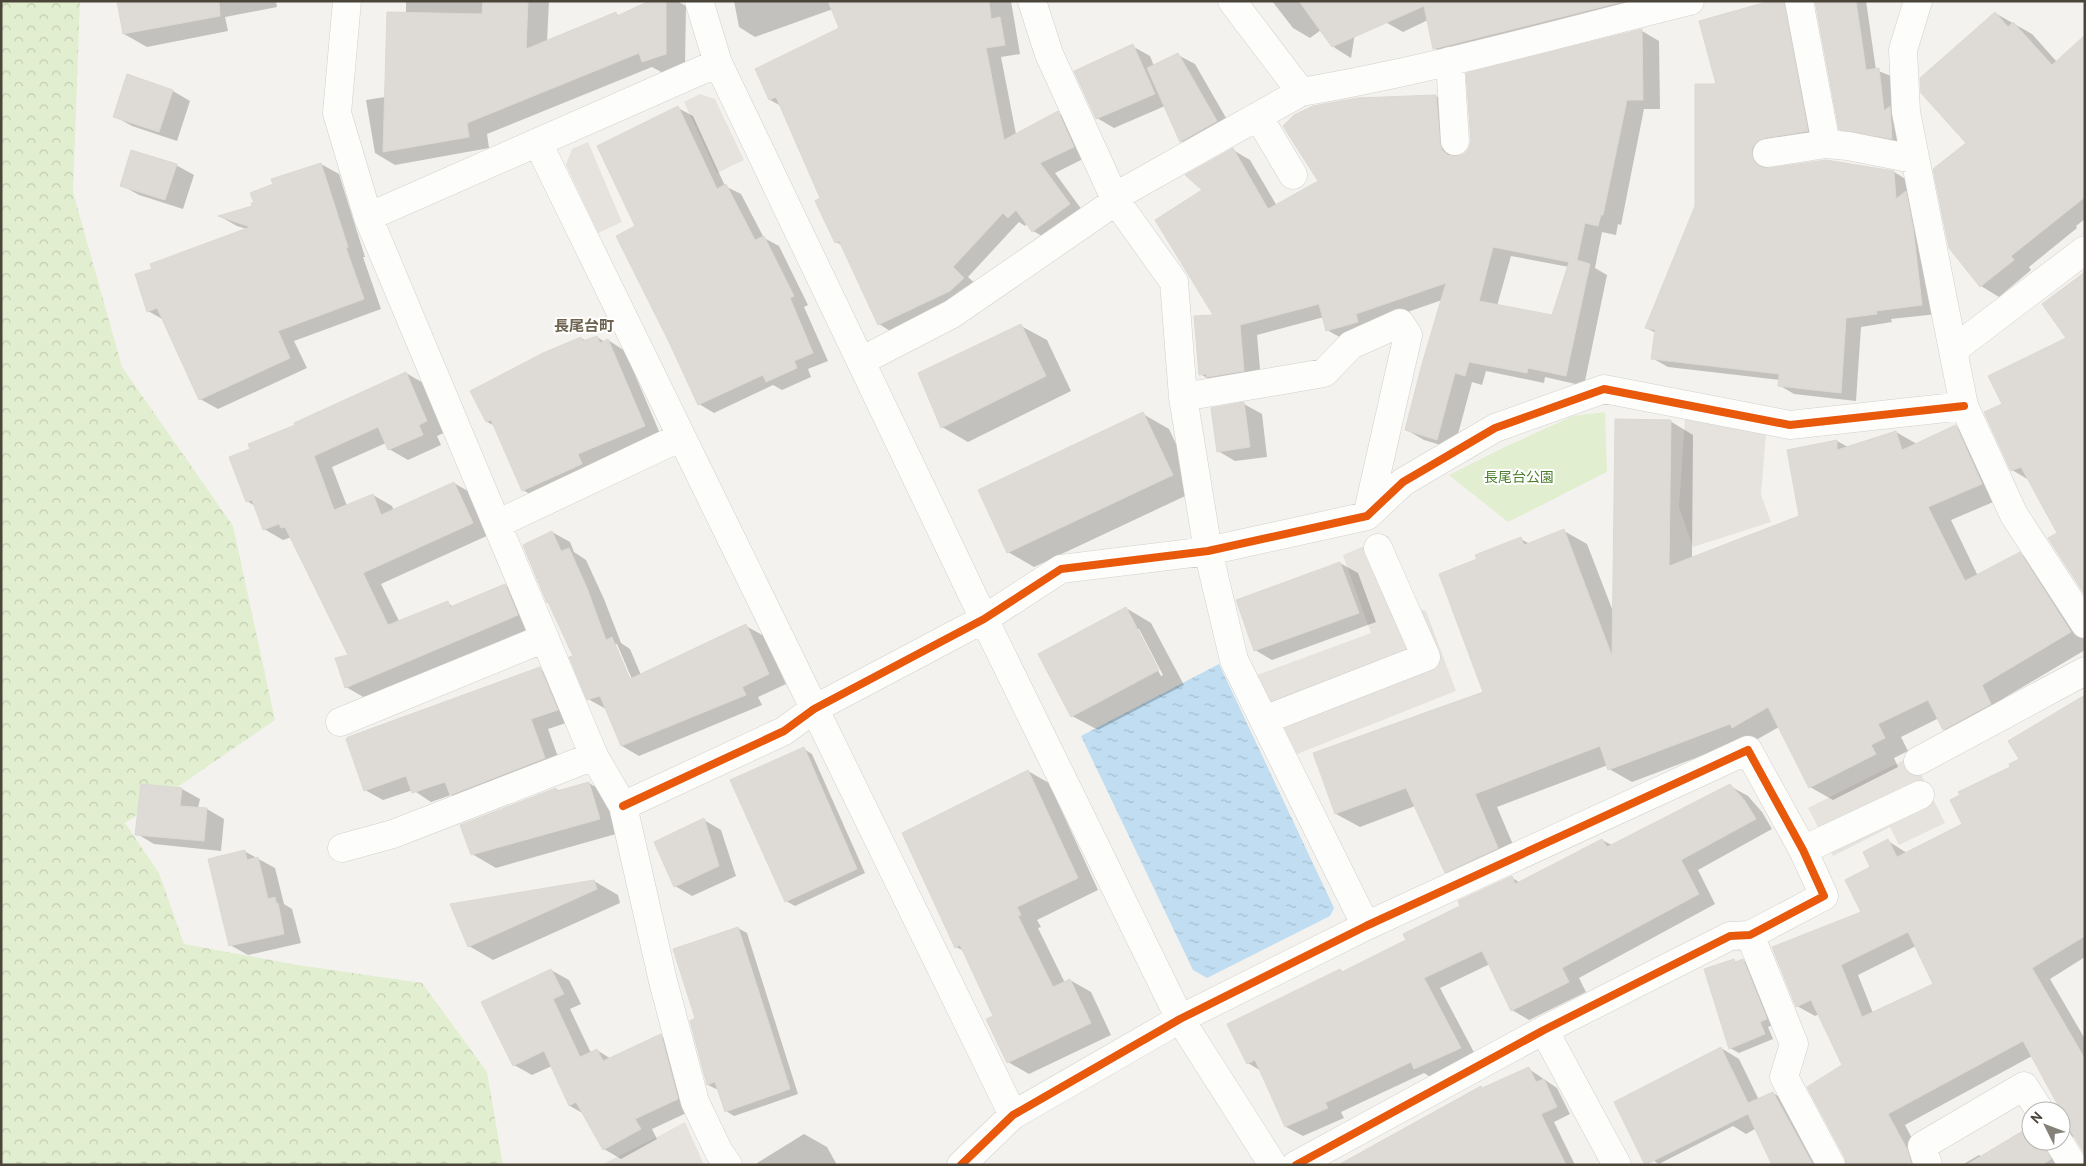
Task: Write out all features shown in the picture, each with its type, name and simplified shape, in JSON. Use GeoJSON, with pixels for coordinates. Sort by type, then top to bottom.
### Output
{"type":"FeatureCollection","features":[{"type":"Feature","properties":{"kind":"street"},"geometry":{"type":"LineString","coordinates":[[347,1],[337,112],[368,217],[594,756],[623,806],[663,980],[695,1102],[719,1152],[728,1165]]}},
{"type":"Feature","properties":{"kind":"street"},"geometry":{"type":"LineString","coordinates":[[699,1],[718,63],[984,619],[1180,1019],[1273,1165]]}},
{"type":"Feature","properties":{"kind":"street"},"geometry":{"type":"LineString","coordinates":[[1032,1],[1049,54],[1116,201],[1174,282],[1183,397],[1208,551],[1234,660],[1366,926]]}},
{"type":"Feature","properties":{"kind":"street"},"geometry":{"type":"LineString","coordinates":[[1232,1],[1301,92]]}},
{"type":"Feature","properties":{"kind":"street"},"geometry":{"type":"LineString","coordinates":[[861,361],[952,314],[1116,201],[1125,191],[1301,92],[1362,82],[1690,1]]}},
{"type":"Feature","properties":{"kind":"street"},"geometry":{"type":"LineString","coordinates":[[1799,1],[1826,144]]}},
{"type":"Feature","properties":{"kind":"street"},"geometry":{"type":"LineString","coordinates":[[1918,1],[1903,50],[1906,112],[1964,406],[2014,515],[2085,624]]}},
{"type":"Feature","properties":{"kind":"street"},"geometry":{"type":"LineString","coordinates":[[1450,61],[1455,141]]}},
{"type":"Feature","properties":{"kind":"street"},"geometry":{"type":"LineString","coordinates":[[368,217],[718,63]]}},
{"type":"Feature","properties":{"kind":"street"},"geometry":{"type":"LineString","coordinates":[[1258,116],[1293,175]]}},
{"type":"Feature","properties":{"kind":"street"},"geometry":{"type":"LineString","coordinates":[[538,143],[1013,1115]]}},
{"type":"Feature","properties":{"kind":"street"},"geometry":{"type":"LineString","coordinates":[[1767,153],[1826,144],[1848,146],[1914,159]]}},
{"type":"Feature","properties":{"kind":"street"},"geometry":{"type":"LineString","coordinates":[[1952,350],[2085,250]]}},
{"type":"Feature","properties":{"kind":"street"},"geometry":{"type":"LineString","coordinates":[[1183,397],[1324,373],[1351,345],[1400,323],[1408,335],[1367,516]]}},
{"type":"Feature","properties":{"kind":"street"},"geometry":{"type":"LineString","coordinates":[[623,806],[784,732],[814,709],[984,619],[1061,570],[1208,551],[1367,516],[1402,482],[1495,428],[1604,389],[1790,425],[1964,406]]}},
{"type":"Feature","properties":{"kind":"street"},"geometry":{"type":"LineString","coordinates":[[497,524],[681,437]]}},
{"type":"Feature","properties":{"kind":"street"},"geometry":{"type":"LineString","coordinates":[[1264,720],[1426,657],[1378,548]]}},
{"type":"Feature","properties":{"kind":"street"},"geometry":{"type":"LineString","coordinates":[[340,722],[545,638]]}},
{"type":"Feature","properties":{"kind":"street"},"geometry":{"type":"LineString","coordinates":[[1918,761],[2085,671]]}},
{"type":"Feature","properties":{"kind":"street"},"geometry":{"type":"LineString","coordinates":[[961,1165],[1013,1115],[1180,1019],[1366,926],[1748,750],[1802,850],[1824,896],[1750,934],[1730,936],[1544,1030],[1296,1165]]}},
{"type":"Feature","properties":{"kind":"street"},"geometry":{"type":"LineString","coordinates":[[342,848],[393,834],[594,756]]}},
{"type":"Feature","properties":{"kind":"street"},"geometry":{"type":"LineString","coordinates":[[1802,850],[1920,795]]}},
{"type":"Feature","properties":{"kind":"street"},"geometry":{"type":"LineString","coordinates":[[1750,934],[1794,1044],[1784,1077],[1831,1165]]}},
{"type":"Feature","properties":{"kind":"street"},"geometry":{"type":"LineString","coordinates":[[1544,1030],[1617,1165]]}},
{"type":"Feature","properties":{"kind":"street"},"geometry":{"type":"LineString","coordinates":[[1928,1165],[1922,1146],[2024,1086],[2034,1101]]}},
{"type":"Feature","properties":{"kind":"street"},"geometry":{"type":"LineString","coordinates":[[2064,1151],[2073,1165]]}},
{"type":"Feature","properties":{"kind":"green space"},"geometry":{"type":"Polygon","coordinates":[[[1,1],[80,1],[73,192],[122,367],[233,526],[275,720],[125,823],[159,873],[184,944],[298,965],[422,983],[487,1072],[503,1165],[1,1165],[1,1]]]}},
{"type":"Feature","properties":{"kind":"green space","name":"長尾台公園"},"geometry":{"type":"Polygon","coordinates":[[[1605,412],[1607,472],[1508,522],[1449,475],[1573,416],[1605,412]]]}},
{"type":"Feature","properties":{"kind":"shaded area"},"geometry":{"type":"Polygon","coordinates":[[[700,94],[715,99],[744,160],[717,173],[684,102],[700,94]]]}},
{"type":"Feature","properties":{"kind":"shaded area"},"geometry":{"type":"Polygon","coordinates":[[[588,142],[622,222],[598,233],[566,165],[572,149],[588,142]]]}},
{"type":"Feature","properties":{"kind":"shaded area"},"geometry":{"type":"Polygon","coordinates":[[[1685,419],[1766,433],[1761,495],[1771,522],[1693,547],[1679,507],[1685,419]]]}},
{"type":"Feature","properties":{"kind":"shaded area"},"geometry":{"type":"Polygon","coordinates":[[[1388,536],[1418,609],[1426,611],[1456,691],[1297,754],[1257,675],[1371,633],[1343,555],[1388,536]]]}},
{"type":"Feature","properties":{"kind":"shaded area"},"geometry":{"type":"Polygon","coordinates":[[[1912,756],[1945,823],[1899,845],[1890,827],[1833,856],[1808,808],[1912,756]]]}},
{"type":"Feature","properties":{"kind":"shaded area"},"geometry":{"type":"Polygon","coordinates":[[[685,1122],[704,1165],[601,1165],[659,1136],[685,1122]]]}},
{"type":"Feature","properties":{"kind":"water"},"geometry":{"type":"Polygon","coordinates":[[[1219,664],[1334,908],[1330,916],[1207,978],[1193,970],[1081,736],[1219,664]]]}},
{"type":"Feature","properties":{"kind":"building"},"geometry":{"type":"Polygon","coordinates":[[[117,1],[219,1],[220,16],[123,34],[117,1]]]}},
{"type":"Feature","properties":{"kind":"building"},"geometry":{"type":"Polygon","coordinates":[[[483,1],[528,1],[526,49],[616,12],[617,16],[649,1],[666,1],[666,54],[642,62],[639,53],[467,123],[469,137],[383,152],[387,12],[482,14],[483,1]]]}},
{"type":"Feature","properties":{"kind":"building"},"geometry":{"type":"Polygon","coordinates":[[[828,1],[989,1],[991,19],[1000,17],[1005,45],[986,48],[1004,140],[1058,111],[1074,147],[1040,163],[1070,204],[1032,232],[1016,210],[1008,218],[1003,213],[953,267],[964,278],[950,291],[878,325],[839,241],[835,243],[815,201],[820,198],[776,97],[769,100],[755,69],[839,28],[828,1]]]}},
{"type":"Feature","properties":{"kind":"building"},"geometry":{"type":"Polygon","coordinates":[[[1299,1],[1625,1],[1433,49],[1424,6],[1332,47],[1299,1]]]}},
{"type":"Feature","properties":{"kind":"building"},"geometry":{"type":"Polygon","coordinates":[[[1770,1],[1784,1],[1808,131],[1765,138],[1758,141],[1752,148],[1755,162],[1761,167],[1769,168],[1826,160],[1894,171],[1896,199],[1906,191],[1913,227],[1922,305],[1876,311],[1877,314],[1846,318],[1841,393],[1778,386],[1779,374],[1651,359],[1655,330],[1645,328],[1695,206],[1695,84],[1716,84],[1699,21],[1770,1]]]}},
{"type":"Feature","properties":{"kind":"building"},"geometry":{"type":"Polygon","coordinates":[[[1815,1],[1856,1],[1866,70],[1879,68],[1884,111],[1890,106],[1892,139],[1839,130],[1815,1]]]}},
{"type":"Feature","properties":{"kind":"building"},"geometry":{"type":"Polygon","coordinates":[[[1995,12],[2008,27],[2013,22],[2052,65],[2085,35],[2085,197],[2011,256],[2014,260],[1980,287],[1949,248],[1933,169],[1966,143],[1921,93],[1920,78],[1995,12]]]}},
{"type":"Feature","properties":{"kind":"building"},"geometry":{"type":"Polygon","coordinates":[[[1642,29],[1643,100],[1627,100],[1603,215],[1601,215],[1598,226],[1585,223],[1577,260],[1590,264],[1566,376],[1528,368],[1527,373],[1469,362],[1465,376],[1455,373],[1437,440],[1405,430],[1446,283],[1356,314],[1358,322],[1326,331],[1319,304],[1240,325],[1244,371],[1207,377],[1206,374],[1199,375],[1194,316],[1213,315],[1155,220],[1202,190],[1185,175],[1233,148],[1268,209],[1318,181],[1283,126],[1294,115],[1313,106],[1357,98],[1436,95],[1442,150],[1448,155],[1464,154],[1469,148],[1471,141],[1466,73],[1642,29]],[[1493,247],[1479,301],[1552,315],[1569,262],[1493,247]]]}},
{"type":"Feature","properties":{"kind":"building"},"geometry":{"type":"Polygon","coordinates":[[[1133,44],[1155,94],[1096,119],[1074,71],[1133,44]]]}},
{"type":"Feature","properties":{"kind":"building"},"geometry":{"type":"Polygon","coordinates":[[[1178,53],[1217,121],[1180,142],[1147,68],[1178,53]]]}},
{"type":"Feature","properties":{"kind":"building"},"geometry":{"type":"Polygon","coordinates":[[[127,74],[173,90],[159,132],[113,117],[127,74]]]}},
{"type":"Feature","properties":{"kind":"building"},"geometry":{"type":"Polygon","coordinates":[[[678,106],[717,189],[726,184],[755,240],[764,236],[794,296],[790,298],[813,353],[794,361],[797,368],[766,382],[763,375],[698,405],[616,236],[635,226],[597,146],[678,106]]]}},
{"type":"Feature","properties":{"kind":"building"},"geometry":{"type":"Polygon","coordinates":[[[131,150],[177,164],[165,200],[120,186],[131,150]]]}},
{"type":"Feature","properties":{"kind":"building"},"geometry":{"type":"Polygon","coordinates":[[[321,163],[348,247],[346,248],[364,299],[278,331],[290,358],[199,400],[157,308],[147,312],[135,274],[152,269],[150,264],[250,227],[218,216],[252,206],[251,203],[254,203],[250,193],[273,184],[271,179],[321,163]]]}},
{"type":"Feature","properties":{"kind":"building"},"geometry":{"type":"Polygon","coordinates":[[[2085,272],[2085,595],[2048,538],[2057,533],[2021,467],[2011,471],[1984,412],[2002,404],[1988,376],[2066,338],[2042,304],[2085,272]]]}},
{"type":"Feature","properties":{"kind":"building"},"geometry":{"type":"Polygon","coordinates":[[[1021,324],[1046,376],[941,428],[918,373],[1021,324]]]}},
{"type":"Feature","properties":{"kind":"building"},"geometry":{"type":"Polygon","coordinates":[[[597,336],[600,343],[608,339],[645,426],[578,454],[582,464],[522,491],[491,420],[486,422],[470,391],[543,353],[581,337],[583,341],[597,336]]]}},
{"type":"Feature","properties":{"kind":"building"},"geometry":{"type":"Polygon","coordinates":[[[406,372],[427,421],[419,425],[423,435],[388,450],[378,427],[314,456],[334,510],[373,494],[381,515],[454,482],[473,523],[363,573],[388,625],[448,601],[450,607],[505,584],[518,615],[345,688],[335,658],[348,655],[285,527],[281,528],[279,524],[263,530],[252,500],[246,502],[229,457],[250,449],[248,444],[295,425],[294,423],[406,372]]]}},
{"type":"Feature","properties":{"kind":"building"},"geometry":{"type":"Polygon","coordinates":[[[1244,402],[1250,447],[1217,452],[1211,408],[1244,402]]]}},
{"type":"Feature","properties":{"kind":"building"},"geometry":{"type":"Polygon","coordinates":[[[1143,412],[1173,475],[1007,553],[978,490],[1143,412]]]}},
{"type":"Feature","properties":{"kind":"building"},"geometry":{"type":"Polygon","coordinates":[[[1615,419],[1671,420],[1669,566],[1799,516],[1787,450],[1837,440],[1837,450],[1896,431],[1902,450],[1956,425],[1982,484],[1928,507],[1965,581],[2020,552],[2071,632],[1982,685],[1991,704],[1943,730],[1928,700],[1878,724],[1885,738],[1871,745],[1876,754],[1809,788],[1768,707],[1732,728],[1730,724],[1608,770],[1600,746],[1475,794],[1498,848],[1445,873],[1406,788],[1335,814],[1313,753],[1483,692],[1439,574],[1477,559],[1475,555],[1521,537],[1524,545],[1564,529],[1612,656],[1615,419]]]}},
{"type":"Feature","properties":{"kind":"building"},"geometry":{"type":"Polygon","coordinates":[[[552,531],[561,551],[569,548],[587,588],[606,640],[612,637],[630,679],[746,624],[769,674],[742,687],[746,695],[621,746],[600,696],[587,700],[569,657],[573,656],[547,603],[523,545],[552,531]]]}},
{"type":"Feature","properties":{"kind":"building"},"geometry":{"type":"Polygon","coordinates":[[[1340,562],[1359,613],[1254,651],[1236,600],[1340,562]]]}},
{"type":"Feature","properties":{"kind":"building"},"geometry":{"type":"Polygon","coordinates":[[[1126,607],[1159,670],[1071,717],[1038,654],[1126,607]]]}},
{"type":"Feature","properties":{"kind":"building"},"geometry":{"type":"Polygon","coordinates":[[[540,667],[558,710],[531,719],[545,758],[450,795],[445,782],[412,793],[406,776],[364,791],[346,739],[348,737],[540,667]]]}},
{"type":"Feature","properties":{"kind":"building"},"geometry":{"type":"Polygon","coordinates":[[[2085,695],[2085,936],[2032,968],[2085,1059],[2085,1154],[2071,1132],[2071,1101],[2056,1101],[2023,1041],[1888,1114],[1907,1149],[1912,1165],[1846,1165],[1845,1158],[1807,1087],[1842,1065],[1811,1000],[1796,1007],[1772,947],[1861,912],[1845,880],[1870,867],[1863,852],[1888,839],[1897,857],[1962,824],[1950,800],[1960,795],[1958,792],[2010,767],[2009,764],[2019,759],[2008,741],[2085,695]],[[1908,932],[1841,965],[1862,1017],[1933,984],[1908,932]]]}},
{"type":"Feature","properties":{"kind":"building"},"geometry":{"type":"Polygon","coordinates":[[[804,747],[857,869],[785,902],[730,780],[804,747]]]}},
{"type":"Feature","properties":{"kind":"building"},"geometry":{"type":"Polygon","coordinates":[[[1028,770],[1078,878],[1017,907],[1021,915],[1018,916],[1053,987],[1070,979],[1091,1023],[1007,1063],[986,1019],[993,1016],[960,945],[955,948],[902,833],[1028,770]]]}},
{"type":"Feature","properties":{"kind":"building"},"geometry":{"type":"Polygon","coordinates":[[[589,782],[600,819],[471,855],[460,825],[556,788],[557,791],[589,782]]]}},
{"type":"Feature","properties":{"kind":"building"},"geometry":{"type":"Polygon","coordinates":[[[141,784],[182,788],[180,806],[207,808],[204,841],[135,835],[141,784]]]}},
{"type":"Feature","properties":{"kind":"building"},"geometry":{"type":"Polygon","coordinates":[[[1730,784],[1745,801],[1756,819],[1681,860],[1699,894],[1562,968],[1569,982],[1511,1011],[1482,951],[1424,978],[1461,1048],[1414,1069],[1411,1062],[1325,1103],[1328,1108],[1285,1127],[1255,1060],[1247,1064],[1227,1024],[1340,969],[1342,972],[1406,940],[1403,934],[1460,906],[1458,901],[1512,876],[1515,884],[1602,839],[1607,847],[1730,784]]]}},
{"type":"Feature","properties":{"kind":"building"},"geometry":{"type":"Polygon","coordinates":[[[704,818],[719,866],[674,887],[654,842],[704,818]]]}},
{"type":"Feature","properties":{"kind":"building"},"geometry":{"type":"Polygon","coordinates":[[[245,850],[247,860],[258,857],[268,899],[275,897],[276,903],[278,903],[284,934],[229,946],[208,859],[245,850]]]}},
{"type":"Feature","properties":{"kind":"building"},"geometry":{"type":"Polygon","coordinates":[[[594,880],[597,889],[468,947],[450,904],[594,880]]]}},
{"type":"Feature","properties":{"kind":"building"},"geometry":{"type":"Polygon","coordinates":[[[738,927],[790,1089],[725,1112],[715,1082],[707,1085],[690,1021],[695,1018],[673,949],[738,927]]]}},
{"type":"Feature","properties":{"kind":"building"},"geometry":{"type":"Polygon","coordinates":[[[1734,959],[1735,962],[1743,959],[1767,1019],[1760,1022],[1765,1034],[1729,1049],[1704,969],[1734,959]]]}},
{"type":"Feature","properties":{"kind":"building"},"geometry":{"type":"Polygon","coordinates":[[[551,969],[564,994],[553,999],[580,1057],[597,1049],[603,1061],[661,1034],[678,1099],[635,1119],[641,1129],[603,1150],[576,1102],[569,1106],[544,1051],[513,1066],[481,1002],[551,969]]]}},
{"type":"Feature","properties":{"kind":"building"},"geometry":{"type":"Polygon","coordinates":[[[1721,1047],[1748,1103],[1773,1092],[1813,1165],[1772,1165],[1748,1114],[1645,1165],[1614,1102],[1721,1047]]]}},
{"type":"Feature","properties":{"kind":"building"},"geometry":{"type":"Polygon","coordinates":[[[1529,1067],[1536,1082],[1544,1079],[1557,1107],[1541,1114],[1566,1165],[1338,1165],[1481,1086],[1482,1088],[1529,1067]]]}},
{"type":"Feature","properties":{"kind":"building"},"geometry":{"type":"Polygon","coordinates":[[[2021,1132],[2021,1151],[2047,1151],[2051,1159],[2042,1165],[1966,1165],[2021,1132]]]}},
{"type":"Feature","properties":{"kind":"cycle path"},"geometry":{"type":"LineString","coordinates":[[623,806],[784,731],[814,709],[984,619],[1061,569],[1208,551],[1367,516],[1403,482],[1495,428],[1604,389],[1790,425],[1964,406]]}},
{"type":"Feature","properties":{"kind":"cycle path"},"geometry":{"type":"LineString","coordinates":[[961,1165],[1013,1115],[1180,1019],[1366,926],[1748,750],[1803,850],[1824,896],[1750,935],[1730,936],[1544,1030],[1296,1165]]}},
{"type":"Feature","properties":{"kind":"district","name":"長尾台町"},"geometry":{"type":"Point","coordinates":[584,327]}}]}
